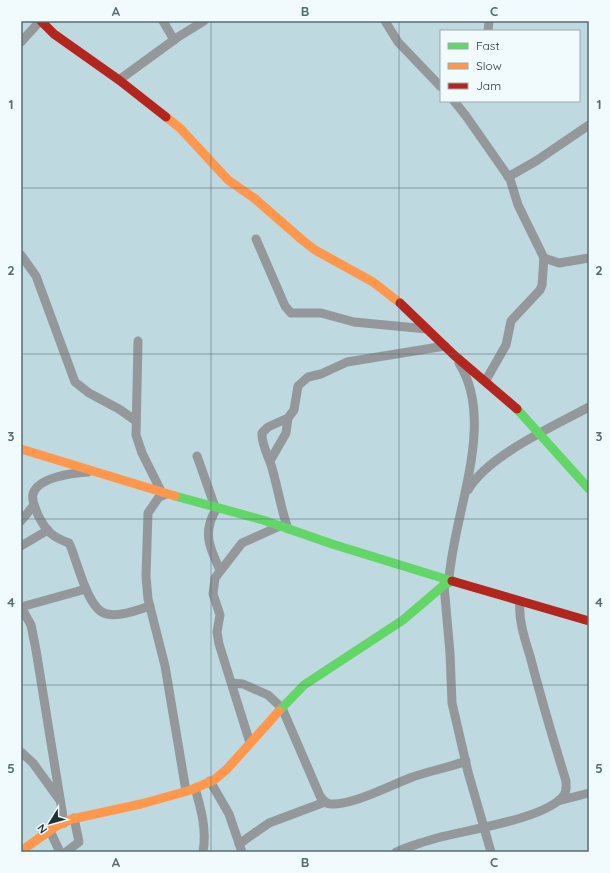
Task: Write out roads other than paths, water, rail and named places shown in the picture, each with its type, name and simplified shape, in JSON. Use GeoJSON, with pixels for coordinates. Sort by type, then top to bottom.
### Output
{"type":"FeatureCollection","features":[{"type":"Feature","properties":{"kind":"street"},"geometry":{"type":"LineString","coordinates":[[21,42],[41,21],[54,34],[119,80],[180,128],[228,180],[254,198],[301,239],[315,250],[373,282],[400,302],[454,355],[486,380],[513,404],[589,489]]}},
{"type":"Feature","properties":{"kind":"street"},"geometry":{"type":"LineString","coordinates":[[163,21],[174,40]]}},
{"type":"Feature","properties":{"kind":"street"},"geometry":{"type":"LineString","coordinates":[[119,80],[174,40],[204,21]]}},
{"type":"Feature","properties":{"kind":"street"},"geometry":{"type":"LineString","coordinates":[[385,21],[398,42],[438,77]]}},
{"type":"Feature","properties":{"kind":"street"},"geometry":{"type":"LineString","coordinates":[[455,102],[508,177],[518,205],[544,258],[542,285],[540,290],[512,321],[506,345],[486,380]]}},
{"type":"Feature","properties":{"kind":"street"},"geometry":{"type":"LineString","coordinates":[[508,177],[536,161],[589,126]]}},
{"type":"Feature","properties":{"kind":"street"},"geometry":{"type":"LineString","coordinates":[[256,239],[285,306],[291,313],[321,313],[354,322],[428,329]]}},
{"type":"Feature","properties":{"kind":"street"},"geometry":{"type":"LineString","coordinates":[[21,254],[36,276],[75,382],[136,421]]}},
{"type":"Feature","properties":{"kind":"street"},"geometry":{"type":"LineString","coordinates":[[544,258],[559,263],[589,258]]}},
{"type":"Feature","properties":{"kind":"street"},"geometry":{"type":"LineString","coordinates":[[138,341],[136,421],[137,442],[164,493]]}},
{"type":"Feature","properties":{"kind":"street"},"geometry":{"type":"LineString","coordinates":[[284,527],[270,461],[263,442],[262,433],[268,427],[288,418],[294,410],[298,386],[308,377],[321,374],[347,362],[445,346]]}},
{"type":"Feature","properties":{"kind":"street"},"geometry":{"type":"LineString","coordinates":[[454,355],[470,383],[474,407],[472,453],[466,495],[450,559],[448,582],[452,703],[491,852]]}},
{"type":"Feature","properties":{"kind":"street"},"geometry":{"type":"LineString","coordinates":[[466,495],[478,475],[509,452],[589,407]]}},
{"type":"Feature","properties":{"kind":"street"},"geometry":{"type":"LineString","coordinates":[[270,461],[286,433],[288,418]]}},
{"type":"Feature","properties":{"kind":"street"},"geometry":{"type":"LineString","coordinates":[[21,449],[164,493],[284,527],[448,582],[589,621]]}},
{"type":"Feature","properties":{"kind":"street"},"geometry":{"type":"LineString","coordinates":[[198,456],[216,508]]}},
{"type":"Feature","properties":{"kind":"street"},"geometry":{"type":"LineString","coordinates":[[96,472],[78,473],[47,480],[37,487],[33,495],[34,505],[53,537],[69,543],[86,589],[101,612],[108,615],[150,606]]}},
{"type":"Feature","properties":{"kind":"street"},"geometry":{"type":"LineString","coordinates":[[164,493],[159,497],[148,513],[146,576],[150,606],[165,666],[190,789],[202,812],[205,843],[203,852]]}},
{"type":"Feature","properties":{"kind":"street"},"geometry":{"type":"LineString","coordinates":[[21,521],[34,505]]}},
{"type":"Feature","properties":{"kind":"street"},"geometry":{"type":"LineString","coordinates":[[216,508],[210,518],[208,536],[211,551],[220,570]]}},
{"type":"Feature","properties":{"kind":"street"},"geometry":{"type":"LineString","coordinates":[[250,743],[219,644],[217,632],[220,615],[213,594],[215,578],[242,543],[284,527]]}},
{"type":"Feature","properties":{"kind":"street"},"geometry":{"type":"LineString","coordinates":[[21,546],[48,530]]}},
{"type":"Feature","properties":{"kind":"street"},"geometry":{"type":"LineString","coordinates":[[21,851],[50,831],[74,818],[141,804],[190,789],[210,781],[227,769],[304,685],[402,620],[448,582]]}},
{"type":"Feature","properties":{"kind":"street"},"geometry":{"type":"LineString","coordinates":[[64,823],[36,650],[31,625],[21,607],[86,589]]}},
{"type":"Feature","properties":{"kind":"street"},"geometry":{"type":"LineString","coordinates":[[396,852],[438,838],[484,828],[519,818],[548,807],[558,801],[567,789],[566,781],[530,658],[519,610],[520,602]]}},
{"type":"Feature","properties":{"kind":"street"},"geometry":{"type":"LineString","coordinates":[[232,683],[242,684],[268,694],[282,708],[320,796],[325,802],[330,804],[347,801],[412,777],[448,768],[466,761]]}},
{"type":"Feature","properties":{"kind":"street"},"geometry":{"type":"LineString","coordinates":[[21,752],[33,763],[60,800]]}},
{"type":"Feature","properties":{"kind":"street"},"geometry":{"type":"LineString","coordinates":[[210,781],[229,814],[241,848],[269,823],[325,802]]}},
{"type":"Feature","properties":{"kind":"street"},"geometry":{"type":"LineString","coordinates":[[558,801],[589,793]]}},
{"type":"Feature","properties":{"kind":"street"},"geometry":{"type":"LineString","coordinates":[[66,852],[79,842],[74,818]]}},
{"type":"Feature","properties":{"kind":"street"},"geometry":{"type":"LineString","coordinates":[[50,831],[60,852]]}}]}
